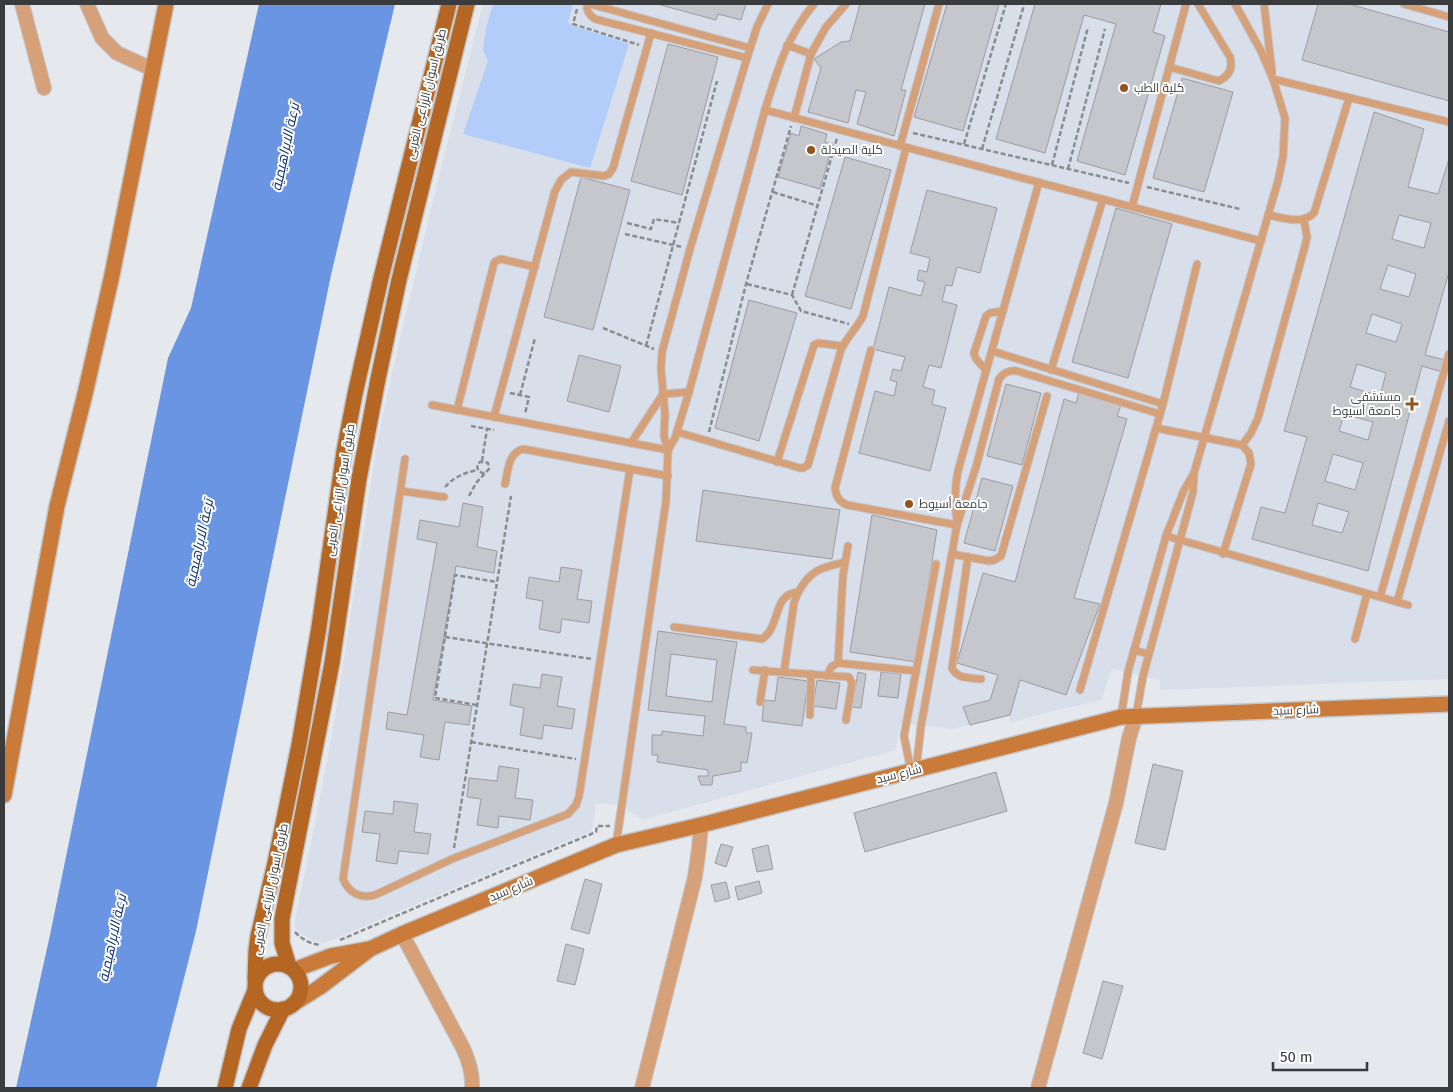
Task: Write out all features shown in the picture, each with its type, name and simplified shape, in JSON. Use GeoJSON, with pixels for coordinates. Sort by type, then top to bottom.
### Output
{"type":"FeatureCollection","features":[{"type":"Feature","properties":{"kind":"main road"},"geometry":{"type":"LineString","coordinates":[[4,795],[57,506],[112,275],[166,4]]}},
{"type":"Feature","properties":{"kind":"main road","name":"طريق اسوان الزراعى الغربى"},"geometry":{"type":"LineString","coordinates":[[225,1088],[239,1029],[255,985],[258,936],[290,796],[310,686],[344,451],[355,394],[449,4]]}},
{"type":"Feature","properties":{"kind":"main road","name":"طريق اسوان الزراعى الغربى"},"geometry":{"type":"LineString","coordinates":[[291,968],[284,955],[282,919],[332,663],[368,429],[399,280],[468,4]]}},
{"type":"Feature","properties":{"kind":"main road","name":"شارع سيد"},"geometry":{"type":"LineString","coordinates":[[288,1007],[320,987],[370,949],[616,845],[1129,717],[1449,704]]}},
{"type":"Feature","properties":{"kind":"main road","name":"شارع سيد"},"geometry":{"type":"LineString","coordinates":[[291,968],[331,956],[370,949]]}},
{"type":"Feature","properties":{"kind":"main road"},"geometry":{"type":"LineString","coordinates":[[249,1088],[265,1045],[288,1007],[298,998],[300,991],[301,983],[291,968],[281,964],[265,967],[259,973],[255,985],[258,1000],[272,1009],[288,1007]]}},
{"type":"Feature","properties":{"kind":"street"},"geometry":{"type":"LineString","coordinates":[[22,4],[44,88]]}},
{"type":"Feature","properties":{"kind":"street"},"geometry":{"type":"LineString","coordinates":[[87,4],[102,38],[117,53],[152,69]]}},
{"type":"Feature","properties":{"kind":"street"},"geometry":{"type":"LineString","coordinates":[[1038,1088],[1116,803],[1129,738],[1129,717]]}},
{"type":"Feature","properties":{"kind":"street"},"geometry":{"type":"LineString","coordinates":[[642,1088],[692,891],[698,861],[701,825]]}},
{"type":"Feature","properties":{"kind":"street"},"geometry":{"type":"LineString","coordinates":[[402,934],[463,1048],[470,1066],[472,1088]]}},
{"type":"Feature","properties":{"kind":"lane"},"geometry":{"type":"LineString","coordinates":[[747,58],[595,19],[588,13],[588,4],[750,48]]}},
{"type":"Feature","properties":{"kind":"lane"},"geometry":{"type":"LineString","coordinates":[[616,845],[668,476],[668,450],[664,436],[666,422],[661,369],[662,352],[690,249],[750,48],[768,4]]}},
{"type":"Feature","properties":{"kind":"lane"},"geometry":{"type":"LineString","coordinates":[[668,450],[673,444],[677,432],[781,58],[796,28],[814,4]]}},
{"type":"Feature","properties":{"kind":"lane"},"geometry":{"type":"LineString","coordinates":[[794,118],[811,54],[826,27],[846,4]]}},
{"type":"Feature","properties":{"kind":"lane"},"geometry":{"type":"LineString","coordinates":[[677,432],[800,468],[808,465],[842,346],[863,316],[903,147],[904,131],[939,4]]}},
{"type":"Feature","properties":{"kind":"lane"},"geometry":{"type":"LineString","coordinates":[[1132,207],[1186,4]]}},
{"type":"Feature","properties":{"kind":"lane"},"geometry":{"type":"LineString","coordinates":[[1169,67],[1219,81],[1226,77],[1229,72],[1230,57],[1198,4]]}},
{"type":"Feature","properties":{"kind":"lane"},"geometry":{"type":"LineString","coordinates":[[1129,717],[1143,676],[1193,492],[1194,473],[1204,437],[1278,181],[1285,118],[1273,80],[1261,51],[1235,4]]}},
{"type":"Feature","properties":{"kind":"lane"},"geometry":{"type":"LineString","coordinates":[[1264,4],[1273,80]]}},
{"type":"Feature","properties":{"kind":"lane"},"geometry":{"type":"LineString","coordinates":[[1404,4],[1449,17]]}},
{"type":"Feature","properties":{"kind":"lane"},"geometry":{"type":"LineString","coordinates":[[494,417],[555,191],[561,180],[571,172],[604,176],[609,174],[614,168],[651,33]]}},
{"type":"Feature","properties":{"kind":"lane"},"geometry":{"type":"LineString","coordinates":[[787,45],[811,54]]}},
{"type":"Feature","properties":{"kind":"lane"},"geometry":{"type":"LineString","coordinates":[[1273,80],[1449,122]]}},
{"type":"Feature","properties":{"kind":"lane"},"geometry":{"type":"LineString","coordinates":[[1268,215],[1304,220],[1310,218],[1314,213],[1349,98]]}},
{"type":"Feature","properties":{"kind":"lane"},"geometry":{"type":"LineString","coordinates":[[765,110],[1261,241]]}},
{"type":"Feature","properties":{"kind":"lane"},"geometry":{"type":"LineString","coordinates":[[957,525],[954,498],[955,486],[1039,182]]}},
{"type":"Feature","properties":{"kind":"lane"},"geometry":{"type":"LineString","coordinates":[[1052,370],[1102,199]]}},
{"type":"Feature","properties":{"kind":"lane"},"geometry":{"type":"LineString","coordinates":[[1242,445],[1251,433],[1258,418],[1305,246],[1307,237],[1304,220]]}},
{"type":"Feature","properties":{"kind":"lane"},"geometry":{"type":"LineString","coordinates":[[457,410],[494,263],[501,259],[534,267]]}},
{"type":"Feature","properties":{"kind":"lane"},"geometry":{"type":"LineString","coordinates":[[1080,690],[1163,404],[1197,264]]}},
{"type":"Feature","properties":{"kind":"lane"},"geometry":{"type":"LineString","coordinates":[[986,370],[974,353],[984,318],[990,313],[1003,311]]}},
{"type":"Feature","properties":{"kind":"lane"},"geometry":{"type":"LineString","coordinates":[[777,462],[814,345],[818,343],[842,346]]}},
{"type":"Feature","properties":{"kind":"lane"},"geometry":{"type":"LineString","coordinates":[[871,350],[835,488],[838,499],[847,505],[957,525]]}},
{"type":"Feature","properties":{"kind":"lane"},"geometry":{"type":"LineString","coordinates":[[992,351],[1163,404]]}},
{"type":"Feature","properties":{"kind":"lane"},"geometry":{"type":"LineString","coordinates":[[1380,598],[1449,354]]}},
{"type":"Feature","properties":{"kind":"lane"},"geometry":{"type":"LineString","coordinates":[[914,771],[957,525],[976,468],[999,379],[1009,371],[1017,371],[1160,414]]}},
{"type":"Feature","properties":{"kind":"lane"},"geometry":{"type":"LineString","coordinates":[[663,394],[688,392]]}},
{"type":"Feature","properties":{"kind":"lane"},"geometry":{"type":"LineString","coordinates":[[631,443],[663,394]]}},
{"type":"Feature","properties":{"kind":"lane"},"geometry":{"type":"LineString","coordinates":[[952,554],[994,560],[1003,552],[1048,396]]}},
{"type":"Feature","properties":{"kind":"lane"},"geometry":{"type":"LineString","coordinates":[[432,405],[668,450]]}},
{"type":"Feature","properties":{"kind":"lane"},"geometry":{"type":"LineString","coordinates":[[1397,602],[1449,421]]}},
{"type":"Feature","properties":{"kind":"lane"},"geometry":{"type":"LineString","coordinates":[[1156,428],[1242,445],[1249,453],[1251,464],[1223,554]]}},
{"type":"Feature","properties":{"kind":"lane"},"geometry":{"type":"LineString","coordinates":[[505,484],[511,456],[516,451],[523,449],[668,476]]}},
{"type":"Feature","properties":{"kind":"lane"},"geometry":{"type":"LineString","coordinates":[[405,459],[343,879],[354,893],[360,896],[371,896],[452,859],[568,814],[578,801],[630,469]]}},
{"type":"Feature","properties":{"kind":"lane"},"geometry":{"type":"LineString","coordinates":[[1129,717],[1128,672],[1166,536],[1184,490],[1194,473]]}},
{"type":"Feature","properties":{"kind":"lane"},"geometry":{"type":"LineString","coordinates":[[401,491],[441,497]]}},
{"type":"Feature","properties":{"kind":"lane"},"geometry":{"type":"LineString","coordinates":[[1166,536],[1223,554],[1408,605]]}},
{"type":"Feature","properties":{"kind":"lane"},"geometry":{"type":"LineString","coordinates":[[838,663],[842,582],[848,546]]}},
{"type":"Feature","properties":{"kind":"lane"},"geometry":{"type":"LineString","coordinates":[[968,557],[952,668],[958,676],[981,679]]}},
{"type":"Feature","properties":{"kind":"lane"},"geometry":{"type":"LineString","coordinates":[[784,672],[794,603],[798,592],[820,569],[845,562]]}},
{"type":"Feature","properties":{"kind":"lane"},"geometry":{"type":"LineString","coordinates":[[914,771],[904,736],[936,564]]}},
{"type":"Feature","properties":{"kind":"lane"},"geometry":{"type":"LineString","coordinates":[[1153,580],[1168,584]]}},
{"type":"Feature","properties":{"kind":"lane"},"geometry":{"type":"LineString","coordinates":[[674,627],[762,640],[772,629],[784,598],[788,594],[798,592]]}},
{"type":"Feature","properties":{"kind":"lane"},"geometry":{"type":"LineString","coordinates":[[1354,639],[1367,594]]}},
{"type":"Feature","properties":{"kind":"lane"},"geometry":{"type":"LineString","coordinates":[[1134,650],[1148,654]]}},
{"type":"Feature","properties":{"kind":"lane"},"geometry":{"type":"LineString","coordinates":[[827,676],[831,668],[838,663],[916,671]]}},
{"type":"Feature","properties":{"kind":"lane"},"geometry":{"type":"LineString","coordinates":[[753,670],[849,677],[852,681],[846,720]]}},
{"type":"Feature","properties":{"kind":"lane"},"geometry":{"type":"LineString","coordinates":[[760,702],[765,670]]}},
{"type":"Feature","properties":{"kind":"lane"},"geometry":{"type":"LineString","coordinates":[[810,715],[811,674]]}},
{"type":"Feature","properties":{"kind":"path"},"geometry":{"type":"LineString","coordinates":[[964,144],[1006,4]]}},
{"type":"Feature","properties":{"kind":"path"},"geometry":{"type":"LineString","coordinates":[[982,149],[1024,5]]}},
{"type":"Feature","properties":{"kind":"path"},"geometry":{"type":"LineString","coordinates":[[1052,165],[1088,27]]}},
{"type":"Feature","properties":{"kind":"path"},"geometry":{"type":"LineString","coordinates":[[1068,169],[1105,29]]}},
{"type":"Feature","properties":{"kind":"path"},"geometry":{"type":"LineString","coordinates":[[646,346],[717,81]]}},
{"type":"Feature","properties":{"kind":"path"},"geometry":{"type":"LineString","coordinates":[[712,435],[708,431],[746,284],[794,118]]}},
{"type":"Feature","properties":{"kind":"path"},"geometry":{"type":"LineString","coordinates":[[839,130],[792,295],[801,311],[857,326]]}},
{"type":"Feature","properties":{"kind":"path"},"geometry":{"type":"LineString","coordinates":[[904,131],[1240,209]]}},
{"type":"Feature","properties":{"kind":"path"},"geometry":{"type":"LineString","coordinates":[[773,192],[818,206]]}},
{"type":"Feature","properties":{"kind":"path"},"geometry":{"type":"LineString","coordinates":[[627,223],[651,229],[654,219],[679,224]]}},
{"type":"Feature","properties":{"kind":"path"},"geometry":{"type":"LineString","coordinates":[[626,234],[680,246]]}},
{"type":"Feature","properties":{"kind":"path"},"geometry":{"type":"LineString","coordinates":[[746,284],[792,295]]}},
{"type":"Feature","properties":{"kind":"path"},"geometry":{"type":"LineString","coordinates":[[603,328],[651,348]]}},
{"type":"Feature","properties":{"kind":"path"},"geometry":{"type":"LineString","coordinates":[[520,395],[535,338]]}},
{"type":"Feature","properties":{"kind":"path"},"geometry":{"type":"LineString","coordinates":[[501,390],[529,397],[523,422]]}},
{"type":"Feature","properties":{"kind":"path"},"geometry":{"type":"LineString","coordinates":[[471,426],[494,430]]}},
{"type":"Feature","properties":{"kind":"path"},"geometry":{"type":"LineString","coordinates":[[478,470],[477,465],[482,461],[487,428]]}},
{"type":"Feature","properties":{"kind":"path"},"geometry":{"type":"LineString","coordinates":[[469,496],[489,466],[482,461]]}},
{"type":"Feature","properties":{"kind":"path"},"geometry":{"type":"LineString","coordinates":[[441,497],[443,490],[454,478],[478,470],[485,473]]}},
{"type":"Feature","properties":{"kind":"path"},"geometry":{"type":"LineString","coordinates":[[452,859],[511,496]]}},
{"type":"Feature","properties":{"kind":"path"},"geometry":{"type":"LineString","coordinates":[[478,705],[435,698],[455,575],[497,582]]}},
{"type":"Feature","properties":{"kind":"path"},"geometry":{"type":"LineString","coordinates":[[445,637],[601,660]]}},
{"type":"Feature","properties":{"kind":"path"},"geometry":{"type":"LineString","coordinates":[[472,742],[585,760]]}},
{"type":"Feature","properties":{"kind":"path"},"geometry":{"type":"LineString","coordinates":[[336,942],[596,832],[596,826],[619,825]]}},
{"type":"Feature","properties":{"kind":"path"},"geometry":{"type":"LineString","coordinates":[[293,927],[302,938],[319,945],[327,945]]}},
{"type":"Feature","properties":{"kind":"shaded area","name":"جامعة أسيوط"},"geometry":{"type":"Polygon","coordinates":[[[483,4],[1449,4],[1449,679],[1160,690],[1160,680],[1112,669],[1101,700],[1011,723],[1009,715],[952,729],[901,723],[895,750],[642,820],[621,805],[596,803],[592,831],[332,940],[323,943],[300,933],[295,927],[295,921],[335,718],[376,449],[435,192],[483,4]]]}},
{"type":"Feature","properties":{"kind":"shaded area"},"geometry":{"type":"Polygon","coordinates":[[[493,4],[573,4],[568,22],[571,25],[629,44],[590,168],[463,134],[488,61],[483,50],[486,28],[493,4]]]}},
{"type":"Feature","properties":{"kind":"water","name":"ترعة الابراهيمية"},"geometry":{"type":"Polygon","coordinates":[[[259,4],[395,4],[331,275],[196,931],[156,1088],[16,1088],[50,935],[168,358],[191,308],[259,4]]]}},
{"type":"Feature","properties":{"kind":"building"},"geometry":{"type":"Polygon","coordinates":[[[657,4],[746,4],[741,20],[718,14],[716,20],[657,4]]]}},
{"type":"Feature","properties":{"kind":"building"},"geometry":{"type":"Polygon","coordinates":[[[860,4],[925,4],[901,90],[906,90],[894,136],[857,124],[866,92],[856,90],[848,123],[808,112],[821,68],[814,59],[841,42],[850,41],[860,4]]]}},
{"type":"Feature","properties":{"kind":"building"},"geometry":{"type":"Polygon","coordinates":[[[947,4],[999,4],[963,131],[914,117],[947,4]]]}},
{"type":"Feature","properties":{"kind":"building","name":"كلية الطب"},"geometry":{"type":"Polygon","coordinates":[[[1035,4],[1161,4],[1153,32],[1165,36],[1125,175],[1077,161],[1116,24],[1084,15],[1045,153],[996,139],[1035,4]]]}},
{"type":"Feature","properties":{"kind":"building"},"geometry":{"type":"Polygon","coordinates":[[[1318,4],[1349,4],[1449,32],[1449,101],[1302,60],[1318,4]]]}},
{"type":"Feature","properties":{"kind":"building"},"geometry":{"type":"Polygon","coordinates":[[[668,44],[718,57],[682,195],[631,181],[668,44]]]}},
{"type":"Feature","properties":{"kind":"building"},"geometry":{"type":"Polygon","coordinates":[[[1182,78],[1233,92],[1204,192],[1153,178],[1182,78]]]}},
{"type":"Feature","properties":{"kind":"building"},"geometry":{"type":"Polygon","coordinates":[[[1374,112],[1424,129],[1408,187],[1438,194],[1449,159],[1449,272],[1425,355],[1449,361],[1449,374],[1422,366],[1368,571],[1252,539],[1261,507],[1285,513],[1307,437],[1284,431],[1374,112]],[[1399,215],[1392,239],[1424,248],[1431,223],[1399,215]],[[1388,265],[1380,289],[1409,297],[1416,274],[1388,265]],[[1372,314],[1366,333],[1396,342],[1402,324],[1372,314]],[[1357,364],[1350,387],[1380,396],[1386,373],[1357,364]],[[1344,414],[1339,431],[1368,440],[1373,422],[1344,414]],[[1333,454],[1325,481],[1355,490],[1363,463],[1333,454]],[[1318,503],[1312,525],[1342,533],[1349,512],[1318,503]]]}},
{"type":"Feature","properties":{"kind":"building"},"geometry":{"type":"Polygon","coordinates":[[[801,126],[827,134],[825,142],[833,144],[820,189],[778,177],[791,133],[799,136],[801,126]]]}},
{"type":"Feature","properties":{"kind":"building"},"geometry":{"type":"Polygon","coordinates":[[[845,157],[891,170],[851,309],[805,296],[845,157]]]}},
{"type":"Feature","properties":{"kind":"building"},"geometry":{"type":"Polygon","coordinates":[[[581,177],[630,190],[593,330],[544,317],[581,177]]]}},
{"type":"Feature","properties":{"kind":"building"},"geometry":{"type":"Polygon","coordinates":[[[927,190],[997,208],[980,273],[957,267],[952,286],[946,285],[942,301],[957,305],[941,368],[929,365],[923,387],[935,390],[932,404],[946,408],[930,471],[859,453],[875,391],[894,396],[897,382],[890,380],[893,369],[901,371],[905,357],[873,349],[889,287],[921,296],[925,282],[917,280],[919,270],[927,272],[930,258],[910,253],[927,190]]]}},
{"type":"Feature","properties":{"kind":"building"},"geometry":{"type":"Polygon","coordinates":[[[1116,208],[1172,224],[1128,378],[1072,362],[1116,208]]]}},
{"type":"Feature","properties":{"kind":"building"},"geometry":{"type":"Polygon","coordinates":[[[749,300],[797,313],[759,441],[715,428],[749,300]]]}},
{"type":"Feature","properties":{"kind":"building"},"geometry":{"type":"Polygon","coordinates":[[[579,355],[621,366],[609,412],[567,401],[579,355]]]}},
{"type":"Feature","properties":{"kind":"building"},"geometry":{"type":"Polygon","coordinates":[[[1006,384],[1041,393],[1022,465],[987,456],[1006,384]]]}},
{"type":"Feature","properties":{"kind":"building"},"geometry":{"type":"Polygon","coordinates":[[[1079,392],[1121,405],[1117,416],[1127,419],[1074,598],[1100,604],[1066,695],[1020,680],[1010,715],[970,725],[963,707],[990,700],[998,675],[957,663],[983,573],[1015,582],[1064,399],[1076,403],[1079,392]]]}},
{"type":"Feature","properties":{"kind":"building"},"geometry":{"type":"Polygon","coordinates":[[[982,478],[1013,486],[995,551],[964,543],[982,478]]]}},
{"type":"Feature","properties":{"kind":"building"},"geometry":{"type":"Polygon","coordinates":[[[703,490],[840,510],[832,559],[696,541],[703,490]]]}},
{"type":"Feature","properties":{"kind":"building"},"geometry":{"type":"Polygon","coordinates":[[[463,503],[483,507],[477,547],[497,551],[494,573],[456,566],[433,700],[472,706],[469,725],[445,722],[439,760],[420,757],[424,735],[386,729],[388,712],[407,715],[437,543],[417,539],[420,520],[459,527],[463,503]]]}},
{"type":"Feature","properties":{"kind":"building"},"geometry":{"type":"Polygon","coordinates":[[[872,515],[937,530],[916,662],[850,652],[872,515]]]}},
{"type":"Feature","properties":{"kind":"building"},"geometry":{"type":"Polygon","coordinates":[[[561,567],[582,570],[577,599],[592,601],[589,623],[562,619],[560,633],[539,629],[543,601],[526,598],[529,577],[559,582],[561,567]]]}},
{"type":"Feature","properties":{"kind":"building"},"geometry":{"type":"Polygon","coordinates":[[[658,631],[737,642],[724,724],[746,727],[746,733],[752,733],[747,763],[741,762],[741,771],[713,776],[712,785],[701,785],[698,776],[708,776],[708,770],[657,762],[658,755],[652,755],[652,735],[662,735],[662,731],[703,736],[705,716],[648,710],[658,631]],[[671,654],[666,696],[712,702],[717,660],[671,654]]]}},
{"type":"Feature","properties":{"kind":"building"},"geometry":{"type":"Polygon","coordinates":[[[858,672],[866,674],[861,708],[852,707],[858,672]]]}},
{"type":"Feature","properties":{"kind":"building"},"geometry":{"type":"Polygon","coordinates":[[[881,672],[901,674],[898,698],[878,696],[881,672]]]}},
{"type":"Feature","properties":{"kind":"building"},"geometry":{"type":"Polygon","coordinates":[[[542,674],[562,677],[557,706],[575,709],[572,729],[544,725],[542,739],[520,735],[524,708],[510,705],[513,684],[540,688],[542,674]]]}},
{"type":"Feature","properties":{"kind":"building"},"geometry":{"type":"Polygon","coordinates":[[[778,677],[808,681],[802,726],[762,721],[764,700],[775,701],[778,677]]]}},
{"type":"Feature","properties":{"kind":"building"},"geometry":{"type":"Polygon","coordinates":[[[817,680],[840,683],[836,709],[813,706],[817,680]]]}},
{"type":"Feature","properties":{"kind":"building"},"geometry":{"type":"Polygon","coordinates":[[[1153,764],[1183,771],[1165,850],[1135,843],[1153,764]]]}},
{"type":"Feature","properties":{"kind":"building"},"geometry":{"type":"Polygon","coordinates":[[[499,766],[519,769],[515,798],[533,800],[530,820],[499,816],[498,828],[477,825],[481,799],[467,797],[469,778],[497,781],[499,766]]]}},
{"type":"Feature","properties":{"kind":"building"},"geometry":{"type":"Polygon","coordinates":[[[996,772],[1007,811],[865,852],[854,813],[996,772]]]}},
{"type":"Feature","properties":{"kind":"building"},"geometry":{"type":"Polygon","coordinates":[[[394,801],[418,804],[414,832],[431,834],[428,854],[399,851],[397,864],[376,861],[380,834],[362,832],[365,811],[393,814],[394,801]]]}},
{"type":"Feature","properties":{"kind":"building"},"geometry":{"type":"Polygon","coordinates":[[[721,844],[733,847],[726,867],[715,863],[721,844]]]}},
{"type":"Feature","properties":{"kind":"building"},"geometry":{"type":"Polygon","coordinates":[[[768,845],[773,869],[757,872],[752,849],[768,845]]]}},
{"type":"Feature","properties":{"kind":"building"},"geometry":{"type":"Polygon","coordinates":[[[585,879],[602,884],[589,934],[571,929],[585,879]]]}},
{"type":"Feature","properties":{"kind":"building"},"geometry":{"type":"Polygon","coordinates":[[[759,881],[762,893],[738,900],[735,887],[759,881]]]}},
{"type":"Feature","properties":{"kind":"building"},"geometry":{"type":"Polygon","coordinates":[[[726,882],[730,898],[715,902],[711,885],[726,882]]]}},
{"type":"Feature","properties":{"kind":"building"},"geometry":{"type":"Polygon","coordinates":[[[566,944],[584,949],[575,985],[557,981],[566,944]]]}},
{"type":"Feature","properties":{"kind":"building"},"geometry":{"type":"Polygon","coordinates":[[[1103,981],[1123,986],[1102,1059],[1083,1053],[1103,981]]]}},
{"type":"Feature","properties":{"kind":"place","name":"كلية الطب"},"geometry":{"type":"Point","coordinates":[1124,88]}},
{"type":"Feature","properties":{"kind":"place","name":"كلية الصيدلة"},"geometry":{"type":"Point","coordinates":[811,150]}},
{"type":"Feature","properties":{"kind":"place","name":"مستشفی جامعة أسيوط"},"geometry":{"type":"Point","coordinates":[1412,404]}},
{"type":"Feature","properties":{"kind":"place","name":"جامعة أسيوط"},"geometry":{"type":"Point","coordinates":[909,504]}}]}
